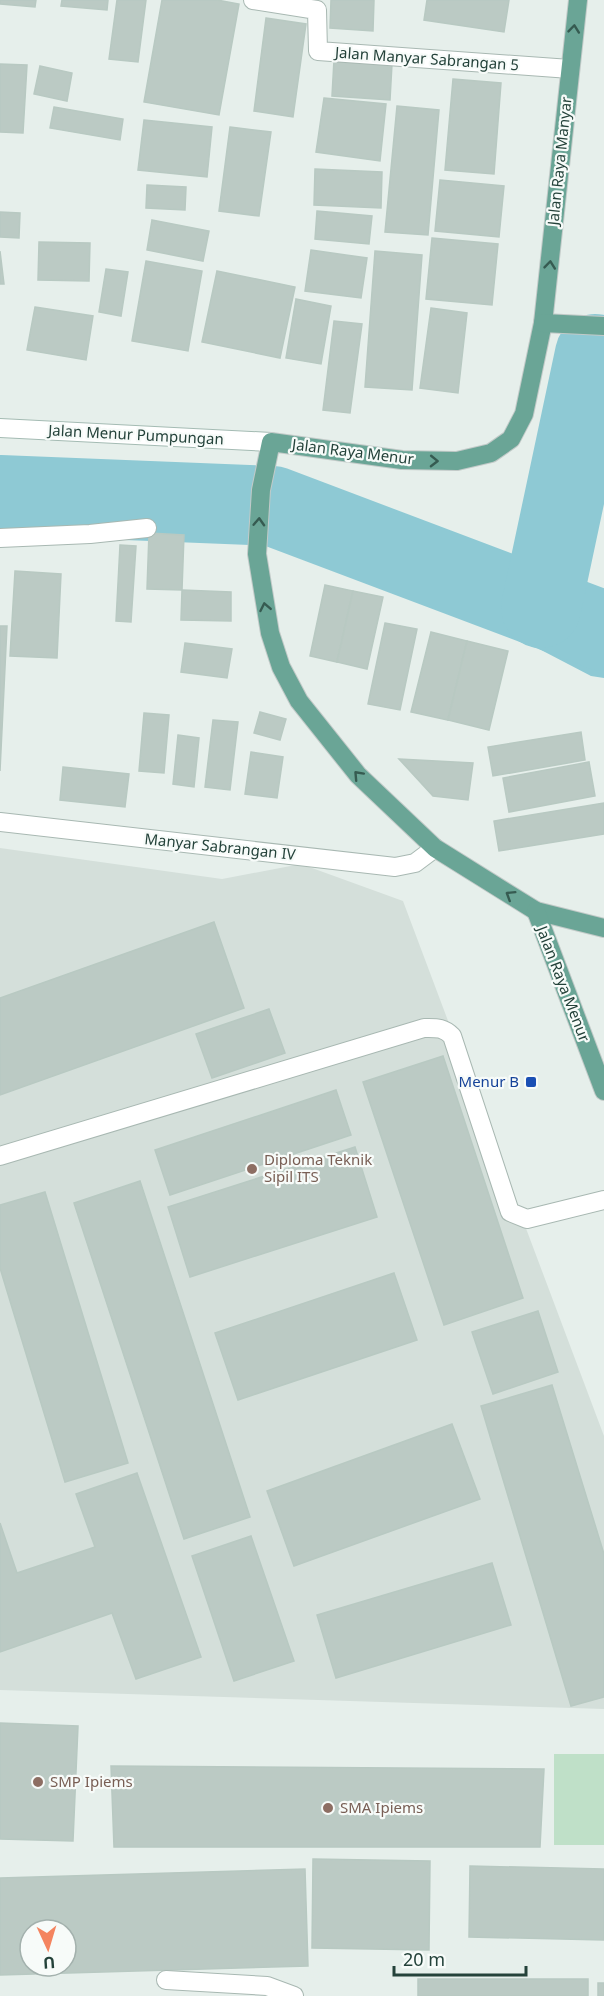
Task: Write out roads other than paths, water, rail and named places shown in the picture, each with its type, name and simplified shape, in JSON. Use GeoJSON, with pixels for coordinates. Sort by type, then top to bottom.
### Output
{"type":"FeatureCollection","features":[{"type":"Feature","properties":{"kind":"main road","name":"Jalan Raya Manyar"},"geometry":{"type":"LineString","coordinates":[[543,323],[578,0]]}},
{"type":"Feature","properties":{"kind":"main road"},"geometry":{"type":"LineString","coordinates":[[543,323],[604,326]]}},
{"type":"Feature","properties":{"kind":"main road","name":"Jalan Raya Menur"},"geometry":{"type":"LineString","coordinates":[[543,323],[524,414],[511,439],[491,453],[457,461],[402,460],[271,442],[261,490],[257,554],[270,633],[281,667],[299,701],[358,776],[435,848],[536,911],[604,928]]}},
{"type":"Feature","properties":{"kind":"main road","name":"Jalan Raya Menur"},"geometry":{"type":"LineString","coordinates":[[536,911],[604,1091]]}},
{"type":"Feature","properties":{"kind":"street","name":"Jalan Manyar Sabrangan 5"},"geometry":{"type":"LineString","coordinates":[[253,0],[317,10],[318,51],[570,69]]}},
{"type":"Feature","properties":{"kind":"street","name":"Jalan Menur Pumpungan"},"geometry":{"type":"LineString","coordinates":[[0,428],[271,442]]}},
{"type":"Feature","properties":{"kind":"street"},"geometry":{"type":"LineString","coordinates":[[0,538],[90,534],[147,528]]}},
{"type":"Feature","properties":{"kind":"street","name":"Manyar Sabrangan IV"},"geometry":{"type":"LineString","coordinates":[[0,822],[395,867],[415,863],[435,848]]}},
{"type":"Feature","properties":{"kind":"street"},"geometry":{"type":"LineString","coordinates":[[0,1156],[424,1028],[435,1028],[445,1029],[452,1036],[510,1212],[527,1219],[604,1200]]}},
{"type":"Feature","properties":{"kind":"street"},"geometry":{"type":"LineString","coordinates":[[166,1980],[267,1986],[294,1996]]}},
{"type":"Feature","properties":{"kind":"water"},"geometry":{"type":"Polygon","coordinates":[[[313,492],[407,520],[604,589],[604,678],[591,676],[489,623],[293,551],[313,492]]]}},
{"type":"Feature","properties":{"kind":"waterway"},"geometry":{"type":"LineString","coordinates":[[541,608],[595,354]]}},
{"type":"Feature","properties":{"kind":"waterway"},"geometry":{"type":"LineString","coordinates":[[0,495],[273,506],[604,631]]}},
{"type":"Feature","properties":{"kind":"place","name":"Menur B"},"geometry":{"type":"Point","coordinates":[531,1082]}},
{"type":"Feature","properties":{"kind":"place","name":"Diploma Teknik Sipil ITS"},"geometry":{"type":"Point","coordinates":[252,1169]}},
{"type":"Feature","properties":{"kind":"place","name":"SMP Ipiems"},"geometry":{"type":"Point","coordinates":[38,1782]}},
{"type":"Feature","properties":{"kind":"place","name":"SMA Ipiems"},"geometry":{"type":"Point","coordinates":[328,1808]}}]}
